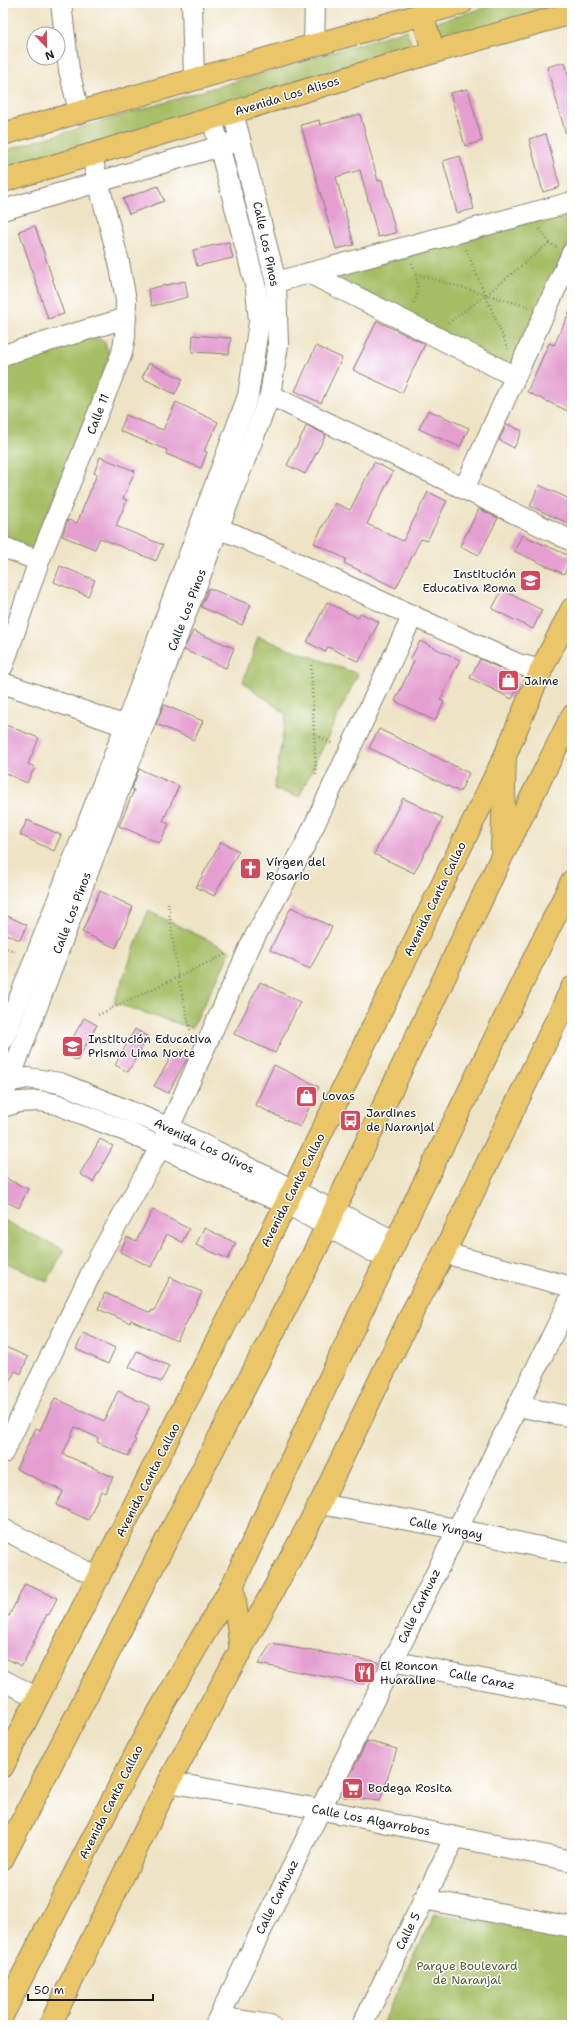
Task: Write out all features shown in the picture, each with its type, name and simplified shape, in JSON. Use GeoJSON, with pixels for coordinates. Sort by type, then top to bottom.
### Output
{"type":"FeatureCollection","features":[{"type":"Feature","properties":{"kind":"main road"},"geometry":{"type":"LineString","coordinates":[[3,134],[462,3]]}},
{"type":"Feature","properties":{"kind":"main road","name":"Avenida Los Alisos"},"geometry":{"type":"LineString","coordinates":[[3,181],[434,52],[572,13]]}},
{"type":"Feature","properties":{"kind":"main road"},"geometry":{"type":"LineString","coordinates":[[422,15],[434,52]]}},
{"type":"Feature","properties":{"kind":"main road","name":"Avenida Canta Callao"},"geometry":{"type":"LineString","coordinates":[[3,1766],[290,1197],[505,756],[541,670],[572,609]]}},
{"type":"Feature","properties":{"kind":"main road"},"geometry":{"type":"LineString","coordinates":[[3,1858],[330,1219],[502,856],[572,716]]}},
{"type":"Feature","properties":{"kind":"main road"},"geometry":{"type":"LineString","coordinates":[[502,856],[505,756]]}},
{"type":"Feature","properties":{"kind":"main road","name":"Avenida Canta Callao"},"geometry":{"type":"LineString","coordinates":[[3,2014],[146,1734],[233,1584],[392,1251],[572,881]]}},
{"type":"Feature","properties":{"kind":"main road"},"geometry":{"type":"LineString","coordinates":[[50,2025],[169,1782],[320,1504],[414,1309],[444,1254],[572,988]]}},
{"type":"Feature","properties":{"kind":"main road"},"geometry":{"type":"LineString","coordinates":[[233,1584],[241,1651]]}},
{"type":"Feature","properties":{"kind":"street"},"geometry":{"type":"LineString","coordinates":[[61,3],[69,70],[79,112]]}},
{"type":"Feature","properties":{"kind":"street"},"geometry":{"type":"LineString","coordinates":[[192,3],[194,80]]}},
{"type":"Feature","properties":{"kind":"street"},"geometry":{"type":"LineString","coordinates":[[314,46],[315,3]]}},
{"type":"Feature","properties":{"kind":"street","name":"Calle Los Pinos"},"geometry":{"type":"LineString","coordinates":[[3,1040],[218,529],[270,395],[278,345],[276,282],[233,112]]}},
{"type":"Feature","properties":{"kind":"street","name":"Calle Los Pinos"},"geometry":{"type":"LineString","coordinates":[[4,1087],[133,729],[248,396],[259,322],[256,288],[212,118]]}},
{"type":"Feature","properties":{"kind":"street"},"geometry":{"type":"LineString","coordinates":[[3,210],[240,141]]}},
{"type":"Feature","properties":{"kind":"street","name":"Calle 11"},"geometry":{"type":"LineString","coordinates":[[3,666],[39,561],[122,353],[126,318],[126,300],[120,262],[91,154]]}},
{"type":"Feature","properties":{"kind":"street"},"geometry":{"type":"LineString","coordinates":[[276,282],[572,202]]}},
{"type":"Feature","properties":{"kind":"street"},"geometry":{"type":"LineString","coordinates":[[464,489],[571,255]]}},
{"type":"Feature","properties":{"kind":"street"},"geometry":{"type":"LineString","coordinates":[[309,273],[401,320],[516,373]]}},
{"type":"Feature","properties":{"kind":"street"},"geometry":{"type":"LineString","coordinates":[[3,355],[126,318]]}},
{"type":"Feature","properties":{"kind":"street"},"geometry":{"type":"LineString","coordinates":[[270,395],[572,541]]}},
{"type":"Feature","properties":{"kind":"street"},"geometry":{"type":"LineString","coordinates":[[218,529],[236,535],[518,664],[541,670]]}},
{"type":"Feature","properties":{"kind":"street"},"geometry":{"type":"LineString","coordinates":[[3,546],[39,561]]}},
{"type":"Feature","properties":{"kind":"street"},"geometry":{"type":"LineString","coordinates":[[3,1453],[99,1257],[161,1146],[168,1127],[252,942],[305,845],[413,615]]}},
{"type":"Feature","properties":{"kind":"street"},"geometry":{"type":"LineString","coordinates":[[3,683],[133,729]]}},
{"type":"Feature","properties":{"kind":"street","name":"Avenida Los Olivos"},"geometry":{"type":"LineString","coordinates":[[4,1087],[28,1078],[60,1083],[168,1127],[290,1197],[392,1251]]}},
{"type":"Feature","properties":{"kind":"street","name":"Avenida Los Olivos"},"geometry":{"type":"LineString","coordinates":[[3,1107],[19,1102],[40,1101],[56,1104],[161,1146],[244,1186],[290,1197]]}},
{"type":"Feature","properties":{"kind":"street"},"geometry":{"type":"LineString","coordinates":[[444,1254],[572,1287]]}},
{"type":"Feature","properties":{"kind":"street","name":"Calle Carhuaz"},"geometry":{"type":"LineString","coordinates":[[217,2021],[572,1295]]}},
{"type":"Feature","properties":{"kind":"street"},"geometry":{"type":"LineString","coordinates":[[517,1406],[572,1417]]}},
{"type":"Feature","properties":{"kind":"street","name":"Calle Yungay"},"geometry":{"type":"LineString","coordinates":[[320,1504],[457,1529],[572,1554]]}},
{"type":"Feature","properties":{"kind":"street"},"geometry":{"type":"LineString","coordinates":[[3,1529],[98,1578]]}},
{"type":"Feature","properties":{"kind":"street","name":"Calle Caraz"},"geometry":{"type":"LineString","coordinates":[[392,1661],[572,1697]]}},
{"type":"Feature","properties":{"kind":"street"},"geometry":{"type":"LineString","coordinates":[[3,1680],[38,1698]]}},
{"type":"Feature","properties":{"kind":"street","name":"Calle Los Algarrobos"},"geometry":{"type":"LineString","coordinates":[[169,1782],[319,1810],[572,1861]]}},
{"type":"Feature","properties":{"kind":"street","name":"Calle 5"},"geometry":{"type":"LineString","coordinates":[[362,2025],[455,1837]]}},
{"type":"Feature","properties":{"kind":"street"},"geometry":{"type":"LineString","coordinates":[[423,1900],[572,1927]]}},
{"type":"Feature","properties":{"kind":"street"},"geometry":{"type":"LineString","coordinates":[[217,2021],[270,2025]]}},
{"type":"Feature","properties":{"kind":"path"},"geometry":{"type":"LineString","coordinates":[[532,213],[543,234],[550,243],[571,255]]}},
{"type":"Feature","properties":{"kind":"path"},"geometry":{"type":"LineString","coordinates":[[459,233],[486,295],[516,373]]}},
{"type":"Feature","properties":{"kind":"path"},"geometry":{"type":"LineString","coordinates":[[431,334],[486,295],[550,243]]}},
{"type":"Feature","properties":{"kind":"path"},"geometry":{"type":"LineString","coordinates":[[401,320],[417,298],[416,274],[405,247]]}},
{"type":"Feature","properties":{"kind":"path"},"geometry":{"type":"LineString","coordinates":[[416,274],[545,311]]}},
{"type":"Feature","properties":{"kind":"path"},"geometry":{"type":"LineString","coordinates":[[311,665],[316,777]]}},
{"type":"Feature","properties":{"kind":"path"},"geometry":{"type":"LineString","coordinates":[[313,733],[349,753]]}},
{"type":"Feature","properties":{"kind":"path"},"geometry":{"type":"LineString","coordinates":[[168,903],[178,977],[198,1060]]}},
{"type":"Feature","properties":{"kind":"path"},"geometry":{"type":"LineString","coordinates":[[98,1015],[252,942]]}},
{"type":"Feature","properties":{"kind":"green space"},"geometry":{"type":"Polygon","coordinates":[[[501,3],[570,3],[445,40],[434,23],[501,3]]]}},
{"type":"Feature","properties":{"kind":"green space"},"geometry":{"type":"Polygon","coordinates":[[[406,30],[414,50],[3,172],[3,151],[406,30]]]}},
{"type":"Feature","properties":{"kind":"green space"},"geometry":{"type":"Polygon","coordinates":[[[567,212],[572,215],[572,236],[511,369],[335,276],[567,212]]]}},
{"type":"Feature","properties":{"kind":"green space"},"geometry":{"type":"Polygon","coordinates":[[[90,336],[104,341],[110,355],[34,549],[3,537],[3,362],[90,336]]]}},
{"type":"Feature","properties":{"kind":"green space"},"geometry":{"type":"Polygon","coordinates":[[[258,637],[358,674],[299,797],[274,789],[286,714],[243,682],[258,637]]]}},
{"type":"Feature","properties":{"kind":"green space"},"geometry":{"type":"Polygon","coordinates":[[[148,911],[231,951],[192,1028],[114,1003],[148,911]]]}},
{"type":"Feature","properties":{"kind":"green space"},"geometry":{"type":"Polygon","coordinates":[[[3,1220],[64,1250],[47,1282],[3,1261],[3,1220]]]}},
{"type":"Feature","properties":{"kind":"green space","name":"Parque Boulevard de Naranjal"},"geometry":{"type":"Polygon","coordinates":[[[435,1914],[572,1937],[572,2025],[381,2025],[435,1914]]]}},
{"type":"Feature","properties":{"kind":"building"},"geometry":{"type":"Polygon","coordinates":[[[565,62],[572,89],[572,142],[568,142],[547,67],[565,62]]]}},
{"type":"Feature","properties":{"kind":"building"},"geometry":{"type":"Polygon","coordinates":[[[468,89],[482,141],[465,146],[450,93],[468,89]]]}},
{"type":"Feature","properties":{"kind":"building"},"geometry":{"type":"Polygon","coordinates":[[[360,114],[378,181],[382,180],[396,233],[378,237],[360,170],[336,177],[354,245],[336,249],[301,125],[319,120],[320,125],[360,114]]]}},
{"type":"Feature","properties":{"kind":"building"},"geometry":{"type":"Polygon","coordinates":[[[546,134],[560,187],[543,192],[529,139],[546,134]]]}},
{"type":"Feature","properties":{"kind":"building"},"geometry":{"type":"Polygon","coordinates":[[[460,156],[474,209],[457,213],[443,161],[460,156]]]}},
{"type":"Feature","properties":{"kind":"building"},"geometry":{"type":"Polygon","coordinates":[[[158,186],[164,201],[129,214],[123,199],[158,186]]]}},
{"type":"Feature","properties":{"kind":"building"},"geometry":{"type":"Polygon","coordinates":[[[35,226],[64,314],[48,319],[19,231],[35,226]]]}},
{"type":"Feature","properties":{"kind":"building"},"geometry":{"type":"Polygon","coordinates":[[[229,242],[233,258],[197,266],[193,250],[229,242]]]}},
{"type":"Feature","properties":{"kind":"building"},"geometry":{"type":"Polygon","coordinates":[[[185,281],[188,297],[152,306],[148,289],[185,281]]]}},
{"type":"Feature","properties":{"kind":"building"},"geometry":{"type":"Polygon","coordinates":[[[572,307],[572,413],[527,392],[549,343],[554,345],[572,307]]]}},
{"type":"Feature","properties":{"kind":"building"},"geometry":{"type":"Polygon","coordinates":[[[377,321],[425,344],[402,393],[353,370],[377,321]]]}},
{"type":"Feature","properties":{"kind":"building"},"geometry":{"type":"Polygon","coordinates":[[[193,335],[231,338],[229,354],[192,352],[193,335]]]}},
{"type":"Feature","properties":{"kind":"building"},"geometry":{"type":"Polygon","coordinates":[[[316,346],[342,358],[321,403],[295,391],[316,346]]]}},
{"type":"Feature","properties":{"kind":"building"},"geometry":{"type":"Polygon","coordinates":[[[149,363],[183,379],[175,394],[142,378],[149,363]]]}},
{"type":"Feature","properties":{"kind":"building"},"geometry":{"type":"Polygon","coordinates":[[[176,402],[218,422],[204,451],[207,452],[201,468],[166,454],[167,450],[120,431],[126,415],[163,430],[176,402]]]}},
{"type":"Feature","properties":{"kind":"building"},"geometry":{"type":"Polygon","coordinates":[[[428,410],[469,428],[460,447],[419,429],[428,410]]]}},
{"type":"Feature","properties":{"kind":"building"},"geometry":{"type":"Polygon","coordinates":[[[507,424],[522,431],[514,448],[499,440],[507,424]]]}},
{"type":"Feature","properties":{"kind":"building"},"geometry":{"type":"Polygon","coordinates":[[[307,425],[326,435],[305,474],[287,465],[307,425]]]}},
{"type":"Feature","properties":{"kind":"building"},"geometry":{"type":"Polygon","coordinates":[[[100,457],[135,471],[123,499],[127,500],[116,526],[163,545],[156,561],[100,538],[95,549],[62,536],[68,520],[77,523],[97,474],[94,473],[100,457]]]}},
{"type":"Feature","properties":{"kind":"building"},"geometry":{"type":"Polygon","coordinates":[[[374,462],[393,472],[367,524],[403,541],[428,492],[447,501],[427,541],[421,539],[396,588],[344,563],[346,559],[314,543],[335,503],[350,510],[374,462]]]}},
{"type":"Feature","properties":{"kind":"building"},"geometry":{"type":"Polygon","coordinates":[[[539,485],[572,500],[572,525],[530,506],[539,485]]]}},
{"type":"Feature","properties":{"kind":"building"},"geometry":{"type":"Polygon","coordinates":[[[479,509],[498,518],[479,555],[460,546],[479,509]]]}},
{"type":"Feature","properties":{"kind":"building"},"geometry":{"type":"Polygon","coordinates":[[[522,535],[572,557],[564,574],[514,551],[522,535]]]}},
{"type":"Feature","properties":{"kind":"building"},"geometry":{"type":"Polygon","coordinates":[[[60,566],[95,580],[88,596],[54,582],[60,566]]]}},
{"type":"Feature","properties":{"kind":"building"},"geometry":{"type":"Polygon","coordinates":[[[209,588],[251,605],[242,625],[201,607],[209,588]]]}},
{"type":"Feature","properties":{"kind":"building"},"geometry":{"type":"Polygon","coordinates":[[[502,590],[542,610],[533,629],[492,609],[502,590]]]}},
{"type":"Feature","properties":{"kind":"building"},"geometry":{"type":"Polygon","coordinates":[[[327,602],[358,618],[360,613],[379,622],[359,662],[328,647],[325,652],[307,642],[327,602]]]}},
{"type":"Feature","properties":{"kind":"building"},"geometry":{"type":"Polygon","coordinates":[[[193,631],[234,648],[226,668],[184,650],[193,631]]]}},
{"type":"Feature","properties":{"kind":"building"},"geometry":{"type":"Polygon","coordinates":[[[420,641],[460,660],[440,700],[444,702],[435,721],[395,701],[414,661],[410,660],[420,641]]]}},
{"type":"Feature","properties":{"kind":"building"},"geometry":{"type":"Polygon","coordinates":[[[480,659],[517,676],[519,686],[512,699],[470,678],[480,659]]]}},
{"type":"Feature","properties":{"kind":"building"},"geometry":{"type":"Polygon","coordinates":[[[164,705],[203,721],[194,740],[156,724],[164,705]]]}},
{"type":"Feature","properties":{"kind":"building"},"geometry":{"type":"Polygon","coordinates":[[[3,724],[39,738],[28,764],[35,767],[27,783],[3,772],[3,724]]]}},
{"type":"Feature","properties":{"kind":"building"},"geometry":{"type":"Polygon","coordinates":[[[379,729],[469,773],[460,792],[369,748],[379,729]]]}},
{"type":"Feature","properties":{"kind":"building"},"geometry":{"type":"Polygon","coordinates":[[[139,769],[179,786],[163,821],[169,824],[160,843],[119,826],[134,790],[132,789],[139,769]]]}},
{"type":"Feature","properties":{"kind":"building"},"geometry":{"type":"Polygon","coordinates":[[[403,798],[443,818],[414,873],[374,854],[403,798]]]}},
{"type":"Feature","properties":{"kind":"building"},"geometry":{"type":"Polygon","coordinates":[[[27,820],[61,835],[54,851],[20,835],[27,820]]]}},
{"type":"Feature","properties":{"kind":"building"},"geometry":{"type":"Polygon","coordinates":[[[221,842],[239,851],[214,896],[196,887],[221,842]]]}},
{"type":"Feature","properties":{"kind":"building"},"geometry":{"type":"Polygon","coordinates":[[[100,891],[133,907],[116,948],[82,932],[100,891]]]}},
{"type":"Feature","properties":{"kind":"building"},"geometry":{"type":"Polygon","coordinates":[[[291,907],[332,927],[310,969],[270,950],[291,907]]]}},
{"type":"Feature","properties":{"kind":"building"},"geometry":{"type":"Polygon","coordinates":[[[3,914],[27,925],[20,940],[3,933],[3,914]]]}},
{"type":"Feature","properties":{"kind":"building"},"geometry":{"type":"Polygon","coordinates":[[[260,982],[300,1002],[275,1053],[234,1034],[260,982]]]}},
{"type":"Feature","properties":{"kind":"building"},"geometry":{"type":"Polygon","coordinates":[[[84,1018],[97,1025],[77,1061],[64,1053],[84,1018]]]}},
{"type":"Feature","properties":{"kind":"building"},"geometry":{"type":"Polygon","coordinates":[[[135,1029],[148,1037],[128,1072],[115,1065],[135,1029]]]}},
{"type":"Feature","properties":{"kind":"building"},"geometry":{"type":"Polygon","coordinates":[[[175,1050],[188,1057],[168,1093],[154,1086],[175,1050]]]}},
{"type":"Feature","properties":{"kind":"building"},"geometry":{"type":"Polygon","coordinates":[[[274,1065],[319,1087],[300,1127],[255,1105],[274,1065]]]}},
{"type":"Feature","properties":{"kind":"building"},"geometry":{"type":"Polygon","coordinates":[[[100,1139],[113,1146],[93,1182],[80,1174],[100,1139]]]}},
{"type":"Feature","properties":{"kind":"building"},"geometry":{"type":"Polygon","coordinates":[[[3,1177],[28,1189],[19,1208],[3,1200],[3,1177]]]}},
{"type":"Feature","properties":{"kind":"building"},"geometry":{"type":"Polygon","coordinates":[[[153,1210],[189,1229],[182,1242],[167,1234],[151,1267],[120,1252],[127,1237],[136,1241],[153,1210]]]}},
{"type":"Feature","properties":{"kind":"building"},"geometry":{"type":"Polygon","coordinates":[[[204,1228],[236,1243],[228,1259],[196,1245],[204,1228]]]}},
{"type":"Feature","properties":{"kind":"building"},"geometry":{"type":"Polygon","coordinates":[[[170,1277],[202,1292],[177,1341],[131,1320],[130,1323],[98,1309],[105,1293],[151,1313],[152,1310],[154,1311],[170,1277]]]}},
{"type":"Feature","properties":{"kind":"building"},"geometry":{"type":"Polygon","coordinates":[[[84,1333],[115,1348],[108,1364],[76,1349],[84,1333]]]}},
{"type":"Feature","properties":{"kind":"building"},"geometry":{"type":"Polygon","coordinates":[[[3,1346],[28,1357],[21,1374],[15,1371],[3,1396],[3,1346]]]}},
{"type":"Feature","properties":{"kind":"building"},"geometry":{"type":"Polygon","coordinates":[[[137,1351],[169,1366],[161,1382],[129,1367],[137,1351]]]}},
{"type":"Feature","properties":{"kind":"building"},"geometry":{"type":"Polygon","coordinates":[[[118,1391],[150,1406],[134,1439],[136,1440],[128,1456],[97,1442],[98,1438],[75,1427],[63,1454],[113,1477],[105,1493],[101,1491],[88,1520],[56,1505],[63,1491],[16,1469],[36,1428],[40,1430],[55,1398],[104,1421],[118,1391]]]}},
{"type":"Feature","properties":{"kind":"building"},"geometry":{"type":"Polygon","coordinates":[[[25,1584],[57,1598],[49,1615],[47,1614],[22,1666],[3,1657],[3,1624],[7,1615],[9,1616],[25,1584]]]}},
{"type":"Feature","properties":{"kind":"building"},"geometry":{"type":"Polygon","coordinates":[[[271,1644],[379,1662],[364,1684],[258,1664],[271,1644]]]}},
{"type":"Feature","properties":{"kind":"building"},"geometry":{"type":"Polygon","coordinates":[[[367,1741],[397,1749],[380,1801],[344,1797],[342,1792],[367,1741]]]}},
{"type":"Feature","properties":{"kind":"place","name":"Institución Educativa Roma"},"geometry":{"type":"Point","coordinates":[531,581]}},
{"type":"Feature","properties":{"kind":"place","name":"Jaime"},"geometry":{"type":"Point","coordinates":[508,681]}},
{"type":"Feature","properties":{"kind":"place","name":"Vírgen del Rosario"},"geometry":{"type":"Point","coordinates":[250,869]}},
{"type":"Feature","properties":{"kind":"place","name":"Institución Educativa Prisma Lima Norte"},"geometry":{"type":"Point","coordinates":[72,1046]}},
{"type":"Feature","properties":{"kind":"place","name":"Lovas"},"geometry":{"type":"Point","coordinates":[306,1096]}},
{"type":"Feature","properties":{"kind":"place","name":"Jardines de Naranjal"},"geometry":{"type":"Point","coordinates":[350,1120]}},
{"type":"Feature","properties":{"kind":"place","name":"El Roncon Huaraline"},"geometry":{"type":"Point","coordinates":[365,1673]}},
{"type":"Feature","properties":{"kind":"place","name":"Bodega Rosita"},"geometry":{"type":"Point","coordinates":[352,1788]}}]}
